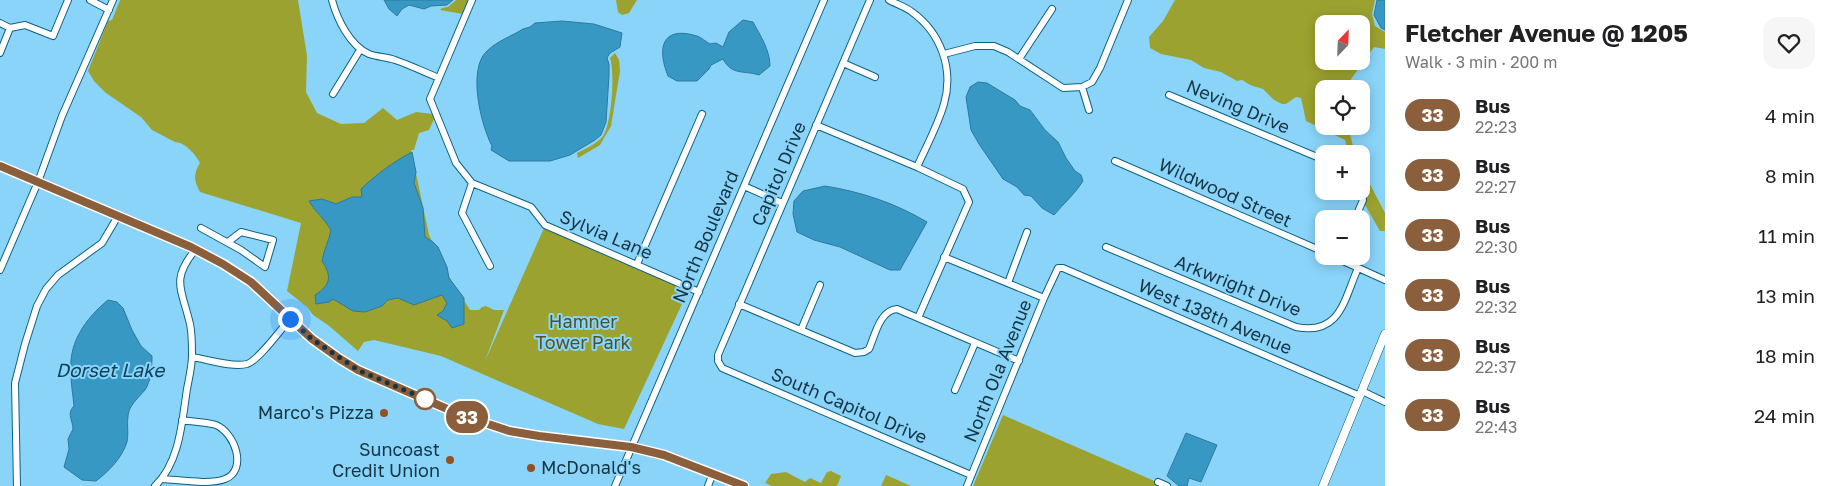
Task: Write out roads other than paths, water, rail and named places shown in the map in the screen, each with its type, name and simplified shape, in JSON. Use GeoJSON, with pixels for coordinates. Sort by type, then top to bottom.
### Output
{"type":"FeatureCollection","features":[{"type":"Feature","properties":{"kind":"main road"},"geometry":{"type":"LineString","coordinates":[[0,166],[196,249],[223,264],[251,282],[312,339],[358,370],[475,420],[509,431],[631,447],[672,457],[744,486]]}},
{"type":"Feature","properties":{"kind":"main road"},"geometry":{"type":"LineString","coordinates":[[1324,486],[1385,334]]}},
{"type":"Feature","properties":{"kind":"street"},"geometry":{"type":"LineString","coordinates":[[0,23],[10,28],[25,25],[53,36],[68,0]]}},
{"type":"Feature","properties":{"kind":"street"},"geometry":{"type":"LineString","coordinates":[[90,0],[109,10]]}},
{"type":"Feature","properties":{"kind":"street"},"geometry":{"type":"LineString","coordinates":[[0,270],[38,182],[62,116],[113,0]]}},
{"type":"Feature","properties":{"kind":"street"},"geometry":{"type":"LineString","coordinates":[[332,0],[341,21],[360,50],[371,55],[394,59],[439,78]]}},
{"type":"Feature","properties":{"kind":"street","name":"Sylvia Lane"},"geometry":{"type":"LineString","coordinates":[[472,0],[430,99],[456,163],[472,183],[531,207],[545,225],[700,292]]}},
{"type":"Feature","properties":{"kind":"street","name":"North Boulevard"},"geometry":{"type":"LineString","coordinates":[[615,486],[824,0]]}},
{"type":"Feature","properties":{"kind":"street","name":"Capitol Drive"},"geometry":{"type":"LineString","coordinates":[[718,361],[718,355],[739,304],[870,0]]}},
{"type":"Feature","properties":{"kind":"street"},"geometry":{"type":"LineString","coordinates":[[889,0],[912,12],[935,35],[944,54],[947,76],[944,103],[917,167]]}},
{"type":"Feature","properties":{"kind":"street"},"geometry":{"type":"LineString","coordinates":[[944,54],[968,47],[986,45],[1003,49],[1063,88],[1082,88],[1092,82],[1100,68],[1128,0]]}},
{"type":"Feature","properties":{"kind":"street"},"geometry":{"type":"LineString","coordinates":[[1019,59],[1052,9]]}},
{"type":"Feature","properties":{"kind":"street"},"geometry":{"type":"LineString","coordinates":[[0,53],[10,28]]}},
{"type":"Feature","properties":{"kind":"street"},"geometry":{"type":"LineString","coordinates":[[333,94],[360,50]]}},
{"type":"Feature","properties":{"kind":"street"},"geometry":{"type":"LineString","coordinates":[[843,63],[875,76]]}},
{"type":"Feature","properties":{"kind":"street"},"geometry":{"type":"LineString","coordinates":[[1082,88],[1089,110]]}},
{"type":"Feature","properties":{"kind":"street","name":"Neving Drive"},"geometry":{"type":"LineString","coordinates":[[1169,94],[1315,156]]}},
{"type":"Feature","properties":{"kind":"street"},"geometry":{"type":"LineString","coordinates":[[637,264],[702,114]]}},
{"type":"Feature","properties":{"kind":"street"},"geometry":{"type":"LineString","coordinates":[[816,125],[917,167],[963,189],[969,202],[918,318]]}},
{"type":"Feature","properties":{"kind":"street","name":"Wildwood Street"},"geometry":{"type":"LineString","coordinates":[[1115,161],[1315,248]]}},
{"type":"Feature","properties":{"kind":"street"},"geometry":{"type":"LineString","coordinates":[[472,183],[462,213],[490,266]]}},
{"type":"Feature","properties":{"kind":"street"},"geometry":{"type":"LineString","coordinates":[[744,186],[782,203]]}},
{"type":"Feature","properties":{"kind":"street"},"geometry":{"type":"LineString","coordinates":[[17,486],[15,383],[37,306],[46,289],[58,275],[102,243],[118,216]]}},
{"type":"Feature","properties":{"kind":"street"},"geometry":{"type":"LineString","coordinates":[[201,228],[228,242],[266,267],[273,240],[241,232],[228,242]]}},
{"type":"Feature","properties":{"kind":"street"},"geometry":{"type":"LineString","coordinates":[[1008,283],[1027,232]]}},
{"type":"Feature","properties":{"kind":"street","name":"Arkwright Drive"},"geometry":{"type":"LineString","coordinates":[[1106,247],[1296,327],[1308,329],[1324,327],[1334,319],[1340,311],[1358,268]]}},
{"type":"Feature","properties":{"kind":"street"},"geometry":{"type":"LineString","coordinates":[[156,486],[163,479],[176,451],[182,420],[192,357],[190,325],[179,284],[181,270],[196,249]]}},
{"type":"Feature","properties":{"kind":"street"},"geometry":{"type":"LineString","coordinates":[[944,257],[1044,298]]}},
{"type":"Feature","properties":{"kind":"street"},"geometry":{"type":"LineString","coordinates":[[1352,265],[1385,280]]}},
{"type":"Feature","properties":{"kind":"street","name":"North Ola Avenue"},"geometry":{"type":"LineString","coordinates":[[967,486],[1058,268]]}},
{"type":"Feature","properties":{"kind":"street","name":"West 138th Avenue"},"geometry":{"type":"LineString","coordinates":[[1058,268],[1063,268],[1361,394],[1385,402]]}},
{"type":"Feature","properties":{"kind":"street"},"geometry":{"type":"LineString","coordinates":[[801,330],[820,285]]}},
{"type":"Feature","properties":{"kind":"street"},"geometry":{"type":"LineString","coordinates":[[739,304],[855,353],[864,352],[869,349],[884,314],[890,310],[897,309],[1019,361]]}},
{"type":"Feature","properties":{"kind":"street"},"geometry":{"type":"LineString","coordinates":[[192,357],[230,364],[247,364],[261,353],[290,319]]}},
{"type":"Feature","properties":{"kind":"street"},"geometry":{"type":"LineString","coordinates":[[955,390],[975,342]]}},
{"type":"Feature","properties":{"kind":"street","name":"South Capitol Drive"},"geometry":{"type":"LineString","coordinates":[[718,361],[722,368],[971,475]]}},
{"type":"Feature","properties":{"kind":"street"},"geometry":{"type":"LineString","coordinates":[[163,479],[215,481],[227,478],[234,471],[238,458],[236,445],[229,434],[217,426],[182,420]]}},
{"type":"Feature","properties":{"kind":"street"},"geometry":{"type":"LineString","coordinates":[[708,486],[713,473]]}},
{"type":"Feature","properties":{"kind":"street"},"geometry":{"type":"LineString","coordinates":[[1158,482],[1168,486]]}},
{"type":"Feature","properties":{"kind":"water"},"geometry":{"type":"Polygon","coordinates":[[[384,0],[453,0],[447,5],[431,6],[424,9],[409,5],[402,9],[397,16],[389,9],[384,0]]]}},
{"type":"Feature","properties":{"kind":"water"},"geometry":{"type":"Polygon","coordinates":[[[1377,0],[1385,0],[1385,30],[1381,28],[1374,15],[1377,0]]]}},
{"type":"Feature","properties":{"kind":"water"},"geometry":{"type":"Polygon","coordinates":[[[743,20],[753,22],[770,60],[770,66],[759,75],[734,70],[723,59],[711,65],[697,81],[677,81],[668,76],[663,49],[669,37],[685,33],[699,37],[710,44],[716,43],[723,47],[729,32],[743,20]]]}},
{"type":"Feature","properties":{"kind":"water"},"geometry":{"type":"Polygon","coordinates":[[[562,21],[594,24],[622,33],[620,47],[610,53],[607,58],[609,76],[606,122],[601,135],[570,155],[550,161],[509,161],[491,150],[492,146],[480,111],[477,83],[481,59],[495,44],[535,23],[562,21]]]}},
{"type":"Feature","properties":{"kind":"water"},"geometry":{"type":"Polygon","coordinates":[[[978,82],[987,83],[1015,100],[1020,106],[1030,110],[1045,130],[1058,142],[1075,171],[1081,175],[1083,181],[1080,186],[1054,215],[1042,208],[1031,196],[1024,195],[1017,187],[1003,179],[971,130],[966,97],[970,87],[978,82]]]}},
{"type":"Feature","properties":{"kind":"water"},"geometry":{"type":"Polygon","coordinates":[[[412,152],[416,172],[414,183],[423,208],[425,237],[438,247],[447,267],[449,278],[464,298],[464,324],[452,328],[447,321],[437,315],[443,311],[447,303],[442,295],[414,305],[398,298],[388,300],[382,306],[365,312],[353,311],[333,299],[329,302],[316,304],[315,295],[324,288],[328,280],[327,271],[322,261],[331,230],[309,201],[322,199],[336,204],[352,197],[362,197],[361,189],[379,173],[412,152]]]}},
{"type":"Feature","properties":{"kind":"water"},"geometry":{"type":"Polygon","coordinates":[[[825,186],[852,191],[878,199],[903,209],[927,222],[900,270],[890,270],[840,247],[814,240],[797,232],[793,214],[794,201],[803,191],[825,186]]]}},
{"type":"Feature","properties":{"kind":"water","name":"Dorset Lake"},"geometry":{"type":"Polygon","coordinates":[[[108,300],[117,302],[123,308],[141,346],[152,356],[151,374],[145,390],[129,411],[127,442],[122,453],[96,481],[82,480],[64,467],[69,449],[68,439],[73,429],[70,414],[74,406],[71,378],[72,352],[85,324],[108,300]]]}},
{"type":"Feature","properties":{"kind":"water"},"geometry":{"type":"Polygon","coordinates":[[[1186,433],[1217,445],[1201,482],[1189,478],[1187,486],[1179,486],[1167,476],[1186,433]]]}},
{"type":"Feature","properties":{"kind":"place","name":"Marco's Pizza"},"geometry":{"type":"Point","coordinates":[384,413]}},
{"type":"Feature","properties":{"kind":"place","name":"Suncoast Credit Union"},"geometry":{"type":"Point","coordinates":[450,460]}},
{"type":"Feature","properties":{"kind":"place","name":"McDonald's"},"geometry":{"type":"Point","coordinates":[531,468]}},
{"type":"Feature","properties":{"kind":"park label","name":"Hamner Tower Park"},"geometry":{"type":"Point","coordinates":[583,332]}}]}
